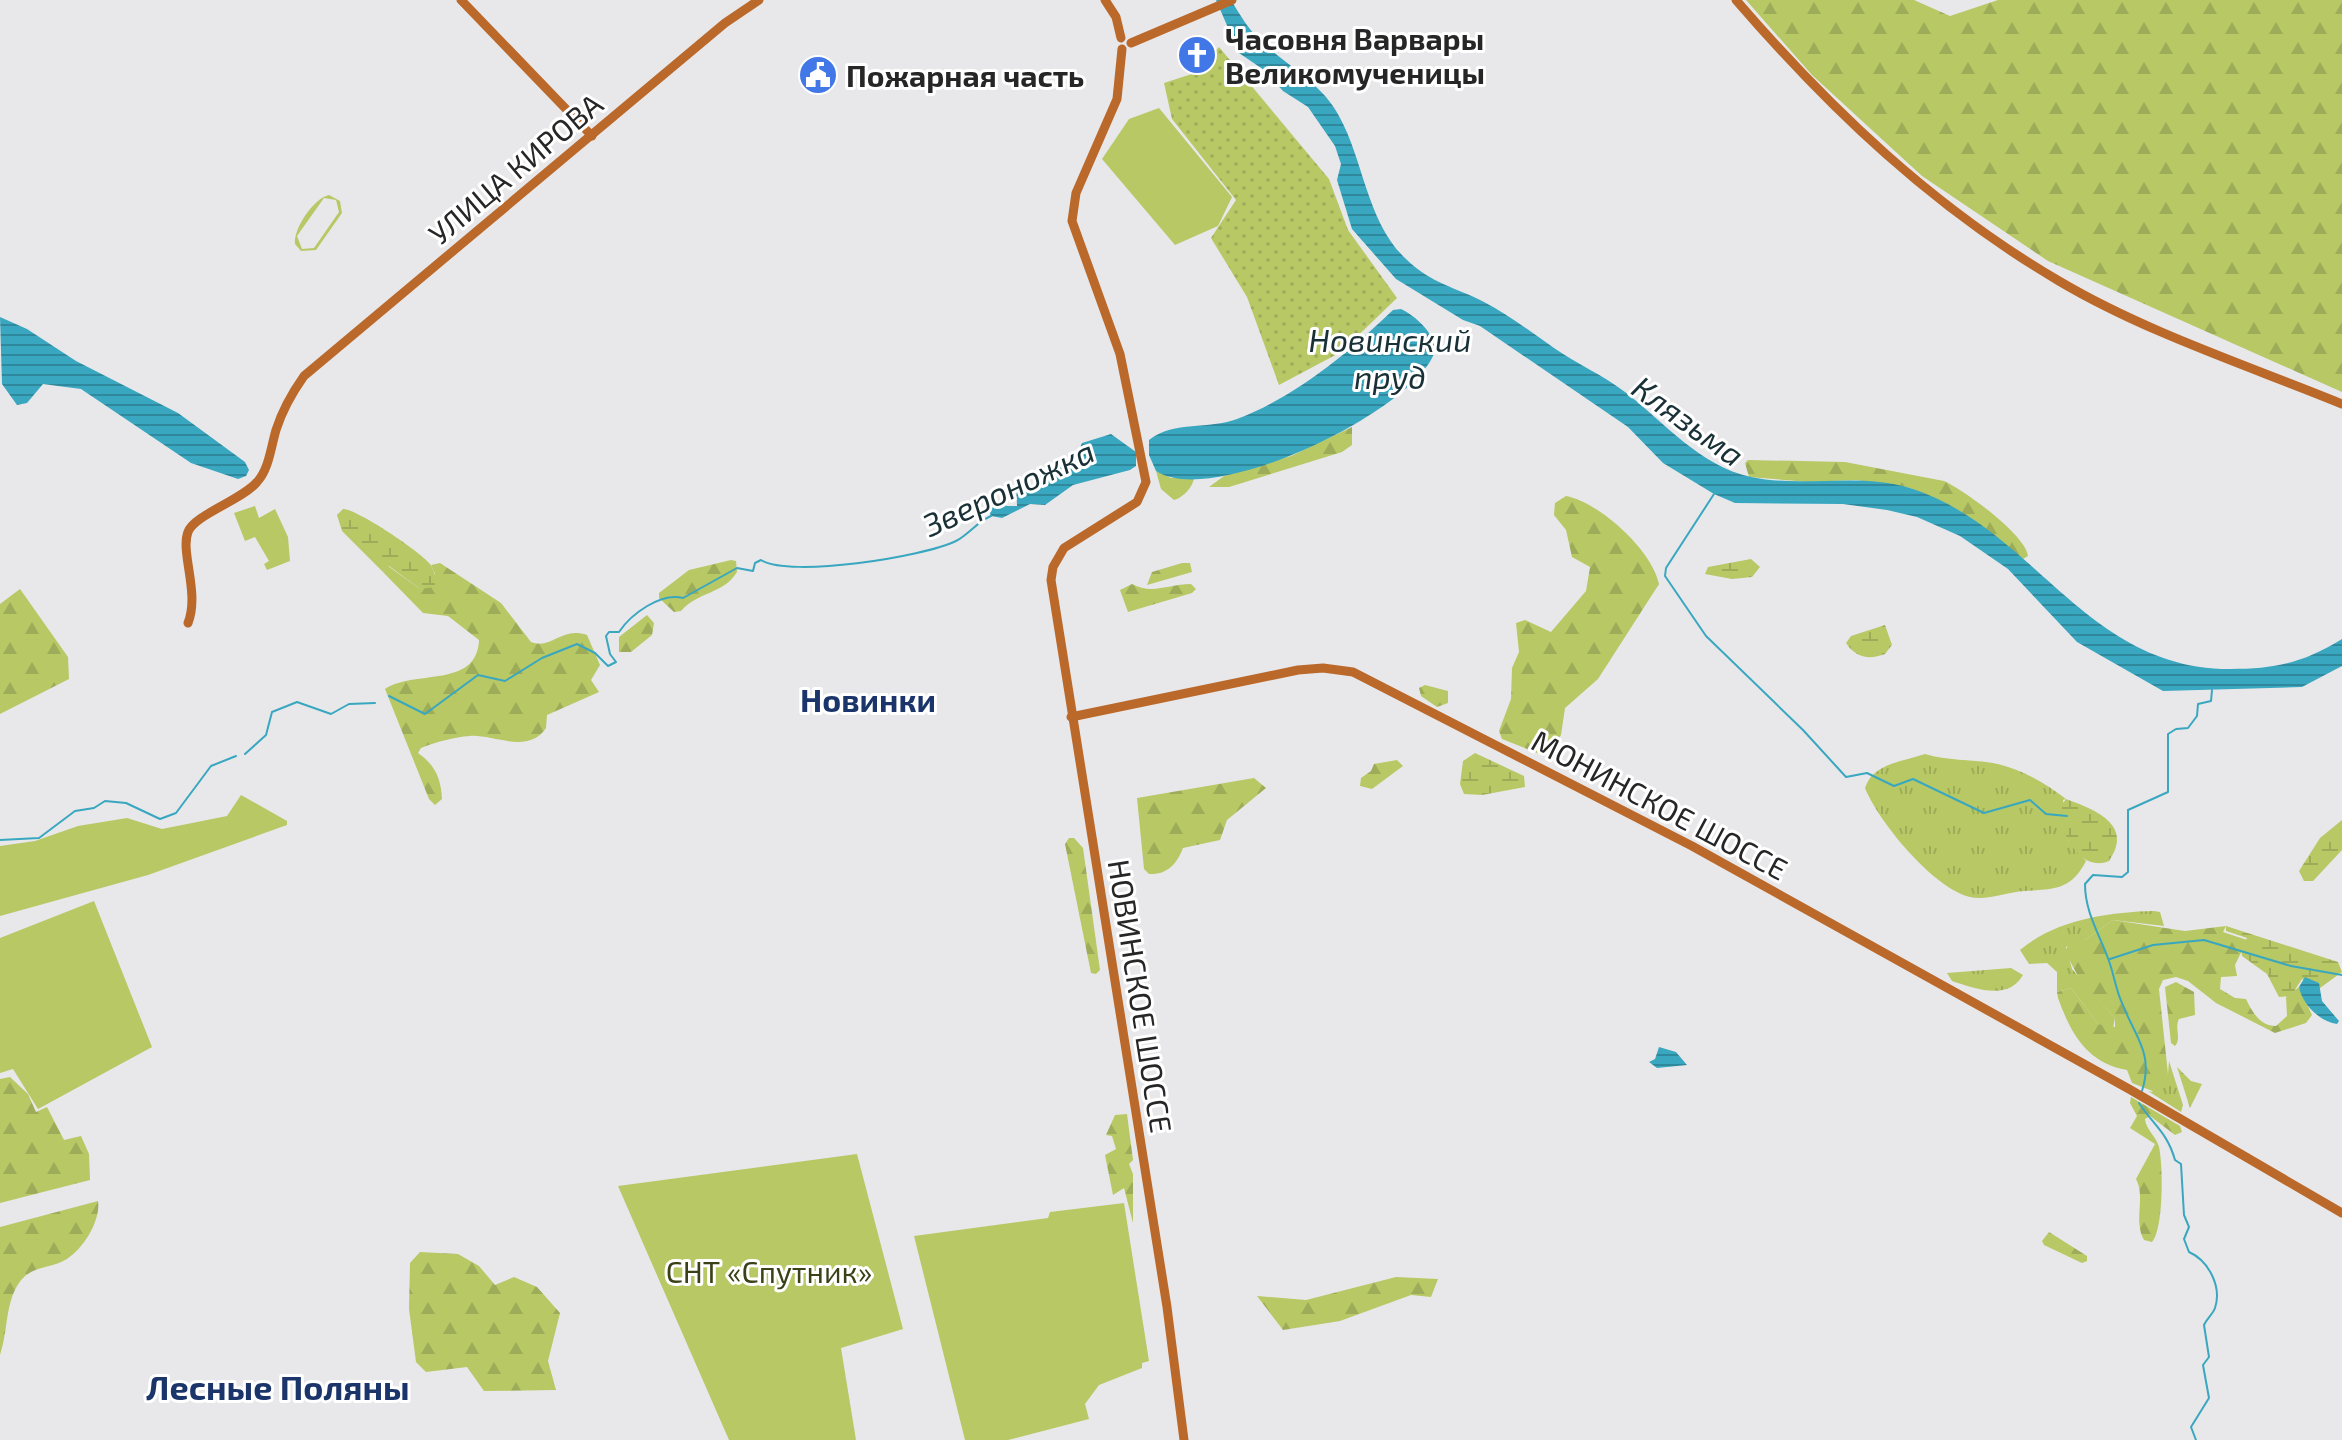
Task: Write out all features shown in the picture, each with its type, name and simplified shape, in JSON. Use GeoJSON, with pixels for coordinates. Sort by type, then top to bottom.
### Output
{"type":"FeatureCollection","features":[{"type":"Feature","properties":{"kind":"main road"},"geometry":{"type":"LineString","coordinates":[[461,0],[592,136]]}},
{"type":"Feature","properties":{"kind":"main road","name":"УЛИЦА КИРОВА"},"geometry":{"type":"LineString","coordinates":[[188,623],[192,572],[186,542],[194,522],[241,497],[264,471],[276,427],[304,376],[746,6],[759,0]]}},
{"type":"Feature","properties":{"kind":"main road"},"geometry":{"type":"LineString","coordinates":[[1105,0],[1118,24],[1124,47]]}},
{"type":"Feature","properties":{"kind":"main road"},"geometry":{"type":"LineString","coordinates":[[1124,47],[1232,0]]}},
{"type":"Feature","properties":{"kind":"main road"},"geometry":{"type":"LineString","coordinates":[[1736,0],[1871,143],[1932,196],[1997,241],[2061,282],[2159,329],[2342,404]]}},
{"type":"Feature","properties":{"kind":"main road"},"geometry":{"type":"LineString","coordinates":[[1118,24],[1124,47]]}},
{"type":"Feature","properties":{"kind":"main road","name":"НОВИНСКОЕ ШОССЕ"},"geometry":{"type":"LineString","coordinates":[[1124,47],[1117,99],[1076,193],[1072,213],[1074,229],[1115,338],[1146,468],[1143,492],[1137,502],[1068,545],[1055,562],[1052,589],[1158,1249],[1184,1440]]}},
{"type":"Feature","properties":{"kind":"main road","name":"МОНИНСКОЕ ШОССЕ"},"geometry":{"type":"LineString","coordinates":[[1071,717],[1298,670],[1323,668],[1353,672],[1692,846],[2192,1125],[2342,1213]]}},
{"type":"Feature","properties":{"kind":"green space"},"geometry":{"type":"Polygon","coordinates":[[[1746,0],[1914,0],[1950,16],[1998,0],[2342,0],[2342,392],[2048,261],[1922,176],[1812,75],[1746,0]]]}},
{"type":"Feature","properties":{"kind":"green space"},"geometry":{"type":"Polygon","coordinates":[[[1219,47],[1329,179],[1348,230],[1397,298],[1341,352],[1279,385],[1247,297],[1211,238],[1236,200],[1172,119],[1164,83],[1198,72],[1219,47]]]}},
{"type":"Feature","properties":{"kind":"green space"},"geometry":{"type":"Polygon","coordinates":[[[1159,108],[1232,197],[1218,226],[1175,245],[1102,159],[1129,119],[1159,108]]]}},
{"type":"Feature","properties":{"kind":"green space"},"geometry":{"type":"Polygon","coordinates":[[[329,195],[340,201],[342,213],[316,250],[301,251],[295,244],[297,230],[311,208],[323,197],[329,195]],[[324,198],[297,236],[302,249],[314,248],[339,212],[336,200],[324,198]]]}},
{"type":"Feature","properties":{"kind":"green space"},"geometry":{"type":"Polygon","coordinates":[[[1352,427],[1352,445],[1342,452],[1229,487],[1209,487],[1224,476],[1291,456],[1352,427]]]}},
{"type":"Feature","properties":{"kind":"green space"},"geometry":{"type":"Polygon","coordinates":[[[1748,460],[1845,462],[1944,481],[2006,525],[2025,547],[2028,556],[2023,559],[1947,506],[1910,488],[1856,480],[1809,482],[1749,477],[1745,463],[1748,460]]]}},
{"type":"Feature","properties":{"kind":"green space"},"geometry":{"type":"Polygon","coordinates":[[[1156,471],[1171,478],[1194,477],[1194,480],[1184,494],[1174,500],[1161,489],[1156,471]]]}},
{"type":"Feature","properties":{"kind":"green space"},"geometry":{"type":"Polygon","coordinates":[[[1566,496],[1593,508],[1622,530],[1646,557],[1659,584],[1598,679],[1565,708],[1561,735],[1549,754],[1542,755],[1502,739],[1499,731],[1511,699],[1512,668],[1519,652],[1516,623],[1525,620],[1551,632],[1586,591],[1590,567],[1572,557],[1566,530],[1554,515],[1555,503],[1566,496]]]}},
{"type":"Feature","properties":{"kind":"green space"},"geometry":{"type":"Polygon","coordinates":[[[255,506],[259,518],[275,509],[288,537],[290,561],[267,570],[264,564],[269,561],[255,537],[245,541],[234,513],[255,506]]]}},
{"type":"Feature","properties":{"kind":"green space"},"geometry":{"type":"Polygon","coordinates":[[[343,509],[374,523],[424,558],[434,572],[434,587],[420,589],[389,566],[383,572],[342,531],[337,515],[343,509]]]}},
{"type":"Feature","properties":{"kind":"green space"},"geometry":{"type":"Polygon","coordinates":[[[1751,559],[1760,567],[1752,577],[1732,579],[1705,574],[1708,567],[1751,559]]]}},
{"type":"Feature","properties":{"kind":"green space"},"geometry":{"type":"Polygon","coordinates":[[[736,561],[737,572],[732,579],[681,611],[674,612],[659,598],[659,593],[689,570],[736,561]]]}},
{"type":"Feature","properties":{"kind":"green space"},"geometry":{"type":"Polygon","coordinates":[[[440,563],[501,603],[531,642],[545,643],[570,633],[587,635],[600,665],[591,680],[599,692],[547,715],[546,728],[539,736],[520,742],[470,736],[421,748],[418,753],[433,767],[440,785],[442,799],[435,805],[429,799],[385,689],[398,683],[456,672],[468,666],[476,655],[479,640],[448,616],[423,613],[383,572],[388,566],[420,589],[435,574],[431,565],[440,563]]]}},
{"type":"Feature","properties":{"kind":"green space"},"geometry":{"type":"Polygon","coordinates":[[[1190,563],[1192,572],[1147,585],[1152,572],[1190,563]]]}},
{"type":"Feature","properties":{"kind":"green space"},"geometry":{"type":"Polygon","coordinates":[[[1132,584],[1154,589],[1191,584],[1196,589],[1192,593],[1128,612],[1120,590],[1132,584]]]}},
{"type":"Feature","properties":{"kind":"green space"},"geometry":{"type":"Polygon","coordinates":[[[20,589],[68,657],[69,679],[0,714],[0,604],[20,589]]]}},
{"type":"Feature","properties":{"kind":"green space"},"geometry":{"type":"Polygon","coordinates":[[[647,615],[654,623],[652,635],[631,652],[619,652],[619,637],[647,615]]]}},
{"type":"Feature","properties":{"kind":"green space"},"geometry":{"type":"Polygon","coordinates":[[[1885,625],[1892,645],[1885,654],[1863,656],[1846,643],[1851,636],[1885,625]]]}},
{"type":"Feature","properties":{"kind":"green space"},"geometry":{"type":"Polygon","coordinates":[[[1425,685],[1448,691],[1448,703],[1437,707],[1421,696],[1419,688],[1425,685]]]}},
{"type":"Feature","properties":{"kind":"green space"},"geometry":{"type":"Polygon","coordinates":[[[1475,753],[1524,776],[1525,787],[1482,795],[1464,794],[1460,784],[1463,761],[1475,753]]]}},
{"type":"Feature","properties":{"kind":"green space"},"geometry":{"type":"Polygon","coordinates":[[[1925,754],[2004,766],[2032,777],[2066,799],[2063,800],[2068,840],[2086,861],[2080,871],[2061,886],[1983,898],[1970,897],[1940,881],[1894,835],[1865,788],[1881,768],[1925,754]]]}},
{"type":"Feature","properties":{"kind":"green space"},"geometry":{"type":"Polygon","coordinates":[[[1397,760],[1403,766],[1372,789],[1360,786],[1361,778],[1371,771],[1374,764],[1397,760]]]}},
{"type":"Feature","properties":{"kind":"green space"},"geometry":{"type":"Polygon","coordinates":[[[1254,778],[1266,788],[1227,820],[1220,840],[1183,848],[1174,864],[1161,873],[1149,874],[1144,869],[1137,798],[1254,778]]]}},
{"type":"Feature","properties":{"kind":"green space"},"geometry":{"type":"Polygon","coordinates":[[[241,795],[287,821],[287,825],[148,875],[0,916],[0,846],[35,841],[78,826],[127,818],[162,829],[227,816],[241,795]]]}},
{"type":"Feature","properties":{"kind":"green space"},"geometry":{"type":"Polygon","coordinates":[[[2066,799],[2098,813],[2114,828],[2116,848],[2109,861],[2089,861],[2074,848],[2060,818],[2059,809],[2066,799]]]}},
{"type":"Feature","properties":{"kind":"green space"},"geometry":{"type":"Polygon","coordinates":[[[2342,820],[2342,850],[2313,881],[2304,881],[2299,871],[2320,838],[2342,820]]]}},
{"type":"Feature","properties":{"kind":"green space"},"geometry":{"type":"Polygon","coordinates":[[[1069,838],[1074,838],[1083,848],[1100,970],[1096,974],[1091,973],[1065,844],[1069,838]]]}},
{"type":"Feature","properties":{"kind":"green space"},"geometry":{"type":"Polygon","coordinates":[[[94,901],[152,1047],[38,1109],[13,1069],[0,1073],[0,938],[94,901]]]}},
{"type":"Feature","properties":{"kind":"green space"},"geometry":{"type":"Polygon","coordinates":[[[2160,912],[2164,926],[2113,920],[2085,940],[2066,947],[2072,969],[2115,1018],[2113,1028],[2098,1024],[2071,988],[2057,992],[2057,972],[2047,963],[2029,964],[2020,950],[2049,931],[2083,920],[2119,913],[2160,912]]]}},
{"type":"Feature","properties":{"kind":"green space"},"geometry":{"type":"Polygon","coordinates":[[[2113,920],[2185,931],[2226,926],[2223,932],[2247,940],[2235,965],[2237,976],[2221,977],[2220,989],[2235,998],[2246,999],[2261,1021],[2276,1026],[2287,1016],[2286,997],[2299,987],[2312,1015],[2306,1023],[2275,1033],[2216,1003],[2188,981],[2176,977],[2163,980],[2159,989],[2168,1074],[2155,1092],[2132,1083],[2127,1070],[2101,1061],[2082,1045],[2057,992],[2071,988],[2098,1024],[2115,1027],[2115,1018],[2079,978],[2065,952],[2069,943],[2085,940],[2113,920]]]}},
{"type":"Feature","properties":{"kind":"green space"},"geometry":{"type":"Polygon","coordinates":[[[2226,926],[2338,962],[2342,972],[2320,988],[2302,979],[2291,996],[2279,997],[2267,974],[2242,956],[2241,949],[2247,938],[2226,931],[2226,926]]]}},
{"type":"Feature","properties":{"kind":"green space"},"geometry":{"type":"Polygon","coordinates":[[[2011,968],[2023,975],[2017,983],[2009,988],[1991,991],[1952,981],[1947,973],[2011,968]]]}},
{"type":"Feature","properties":{"kind":"green space"},"geometry":{"type":"Polygon","coordinates":[[[2176,982],[2194,992],[2195,1015],[2179,1019],[2175,1046],[2171,1043],[2165,987],[2176,982]]]}},
{"type":"Feature","properties":{"kind":"green space"},"geometry":{"type":"Polygon","coordinates":[[[2169,1061],[2183,1105],[2181,1112],[2148,1091],[2152,1092],[2168,1074],[2169,1061]]]}},
{"type":"Feature","properties":{"kind":"green space"},"geometry":{"type":"Polygon","coordinates":[[[2177,1067],[2191,1081],[2202,1084],[2190,1108],[2177,1067]]]}},
{"type":"Feature","properties":{"kind":"green space"},"geometry":{"type":"Polygon","coordinates":[[[10,1077],[28,1094],[36,1112],[47,1107],[64,1140],[81,1136],[89,1154],[90,1180],[0,1203],[0,1079],[10,1077]]]}},
{"type":"Feature","properties":{"kind":"green space"},"geometry":{"type":"Polygon","coordinates":[[[2131,1097],[2180,1126],[2182,1132],[2175,1135],[2150,1116],[2145,1119],[2159,1147],[2161,1167],[2161,1211],[2152,1242],[2144,1240],[2141,1232],[2140,1194],[2136,1179],[2155,1144],[2130,1128],[2137,1116],[2130,1103],[2131,1097]]]}},
{"type":"Feature","properties":{"kind":"green space"},"geometry":{"type":"Polygon","coordinates":[[[1127,1114],[1133,1160],[1129,1164],[1133,1174],[1133,1223],[1124,1188],[1113,1195],[1105,1155],[1116,1149],[1112,1136],[1106,1135],[1115,1115],[1127,1114]]]}},
{"type":"Feature","properties":{"kind":"green space","name":"СНТ «Спутник»"},"geometry":{"type":"Polygon","coordinates":[[[857,1154],[903,1329],[841,1348],[856,1440],[729,1440],[618,1186],[857,1154]]]}},
{"type":"Feature","properties":{"kind":"green space"},"geometry":{"type":"Polygon","coordinates":[[[98,1201],[94,1225],[79,1248],[61,1262],[29,1273],[19,1283],[11,1299],[0,1355],[0,1227],[98,1201]]]}},
{"type":"Feature","properties":{"kind":"green space"},"geometry":{"type":"Polygon","coordinates":[[[1124,1203],[1149,1361],[1142,1363],[1142,1368],[1099,1385],[1085,1404],[1089,1419],[1008,1440],[965,1440],[914,1236],[1048,1218],[1050,1212],[1124,1203]]]}},
{"type":"Feature","properties":{"kind":"green space"},"geometry":{"type":"Polygon","coordinates":[[[2049,1232],[2087,1256],[2087,1261],[2082,1263],[2044,1245],[2042,1241],[2049,1232]]]}},
{"type":"Feature","properties":{"kind":"green space"},"geometry":{"type":"Polygon","coordinates":[[[420,1252],[458,1254],[479,1266],[495,1285],[514,1277],[537,1287],[560,1313],[548,1361],[556,1390],[484,1391],[467,1367],[426,1372],[416,1362],[409,1309],[410,1263],[420,1252]]]}},
{"type":"Feature","properties":{"kind":"green space"},"geometry":{"type":"Polygon","coordinates":[[[1396,1277],[1438,1279],[1431,1297],[1411,1295],[1340,1321],[1283,1330],[1257,1296],[1306,1300],[1396,1277]]]}},
{"type":"Feature","properties":{"kind":"water"},"geometry":{"type":"Polygon","coordinates":[[[1216,0],[1231,0],[1259,39],[1315,86],[1332,105],[1347,134],[1374,210],[1393,244],[1406,259],[1434,280],[1502,312],[1617,386],[1684,442],[1715,463],[1751,477],[1771,480],[1871,481],[1910,488],[1954,507],[1992,533],[2098,622],[2136,646],[2180,663],[2230,669],[2275,666],[2314,654],[2342,639],[2342,666],[2302,687],[2163,691],[2077,642],[2008,569],[1960,536],[1917,517],[1843,504],[1735,503],[1714,494],[1663,463],[1628,427],[1480,326],[1463,320],[1396,279],[1352,229],[1337,180],[1341,164],[1335,146],[1308,107],[1283,91],[1264,70],[1239,53],[1216,0]]]}},
{"type":"Feature","properties":{"kind":"water","name":"Новинский пруд"},"geometry":{"type":"Polygon","coordinates":[[[1401,309],[1426,328],[1435,349],[1416,379],[1387,404],[1349,428],[1261,466],[1219,477],[1183,479],[1156,471],[1149,455],[1149,440],[1170,430],[1226,422],[1259,409],[1321,372],[1393,310],[1401,309]]]}},
{"type":"Feature","properties":{"kind":"water"},"geometry":{"type":"Polygon","coordinates":[[[0,317],[27,329],[76,361],[178,413],[245,462],[249,470],[246,476],[238,479],[191,463],[81,389],[43,384],[27,403],[17,405],[2,384],[0,317]]]}},
{"type":"Feature","properties":{"kind":"water"},"geometry":{"type":"Polygon","coordinates":[[[1111,434],[1136,452],[1136,466],[1073,485],[1045,505],[1030,504],[1002,518],[991,516],[988,508],[995,498],[1007,506],[1017,506],[1016,483],[1022,481],[1034,488],[1041,473],[1047,470],[1055,476],[1055,466],[1066,468],[1073,464],[1082,443],[1111,434]]]}},
{"type":"Feature","properties":{"kind":"water"},"geometry":{"type":"Polygon","coordinates":[[[2305,977],[2319,983],[2322,1001],[2339,1021],[2337,1024],[2324,1020],[2308,1006],[2299,987],[2305,977]]]}},
{"type":"Feature","properties":{"kind":"water"},"geometry":{"type":"Polygon","coordinates":[[[1659,1047],[1676,1052],[1687,1065],[1657,1068],[1649,1062],[1655,1059],[1659,1047]]]}},
{"type":"Feature","properties":{"kind":"waterway"},"geometry":{"type":"LineString","coordinates":[[1714,494],[1666,568],[1665,576],[1706,636],[1803,730],[1846,777],[1867,773],[1894,786],[1913,779],[1984,813],[2030,800],[2046,814],[2067,816]]}},
{"type":"Feature","properties":{"kind":"waterway","name":"Звероножка"},"geometry":{"type":"LineString","coordinates":[[389,696],[425,714],[478,675],[505,681],[542,658],[577,644],[595,653],[608,666],[616,662],[610,654],[606,636],[609,632],[619,632],[631,618],[656,601],[683,598],[737,568],[753,571],[755,563],[761,560],[799,567],[887,559],[956,541],[991,516]]}},
{"type":"Feature","properties":{"kind":"waterway"},"geometry":{"type":"LineString","coordinates":[[2142,1091],[2146,1066],[2144,1055],[2090,914],[2085,884],[2093,875],[2122,877],[2128,872],[2128,810],[2168,792],[2168,734],[2176,729],[2188,728],[2197,716],[2198,704],[2211,701],[2212,690]]}},
{"type":"Feature","properties":{"kind":"waterway","name":"Звероножка"},"geometry":{"type":"LineString","coordinates":[[245,754],[266,735],[272,712],[297,702],[331,714],[349,704],[375,703]]}},
{"type":"Feature","properties":{"kind":"waterway","name":"Звероножка"},"geometry":{"type":"LineString","coordinates":[[0,840],[39,838],[75,811],[94,808],[105,801],[126,803],[160,819],[176,813],[211,766],[236,756]]}},
{"type":"Feature","properties":{"kind":"waterway"},"geometry":{"type":"LineString","coordinates":[[2110,959],[2153,945],[2204,940],[2291,966],[2342,975]]}},
{"type":"Feature","properties":{"kind":"waterway"},"geometry":{"type":"LineString","coordinates":[[2139,1103],[2164,1136],[2175,1160],[2181,1164],[2184,1215],[2189,1227],[2184,1239],[2189,1252],[2208,1268],[2217,1292],[2215,1308],[2204,1325],[2209,1357],[2203,1365],[2209,1398],[2191,1427],[2196,1440]]}},
{"type":"Feature","properties":{"kind":"place","name":"Часовня Варвары Великомученицы"},"geometry":{"type":"Point","coordinates":[1197,55]}},
{"type":"Feature","properties":{"kind":"place","name":"Пожарная часть"},"geometry":{"type":"Point","coordinates":[818,75]}},
{"type":"Feature","properties":{"kind":"district","name":"Новинки"},"geometry":{"type":"Point","coordinates":[868,699]}},
{"type":"Feature","properties":{"kind":"district","name":"Лесные Поляны"},"geometry":{"type":"Point","coordinates":[278,1386]}},
{"type":"Feature","properties":{"kind":"water label","name":"Клязьма"},"geometry":{"type":"Point","coordinates":[1689,420]}}]}
